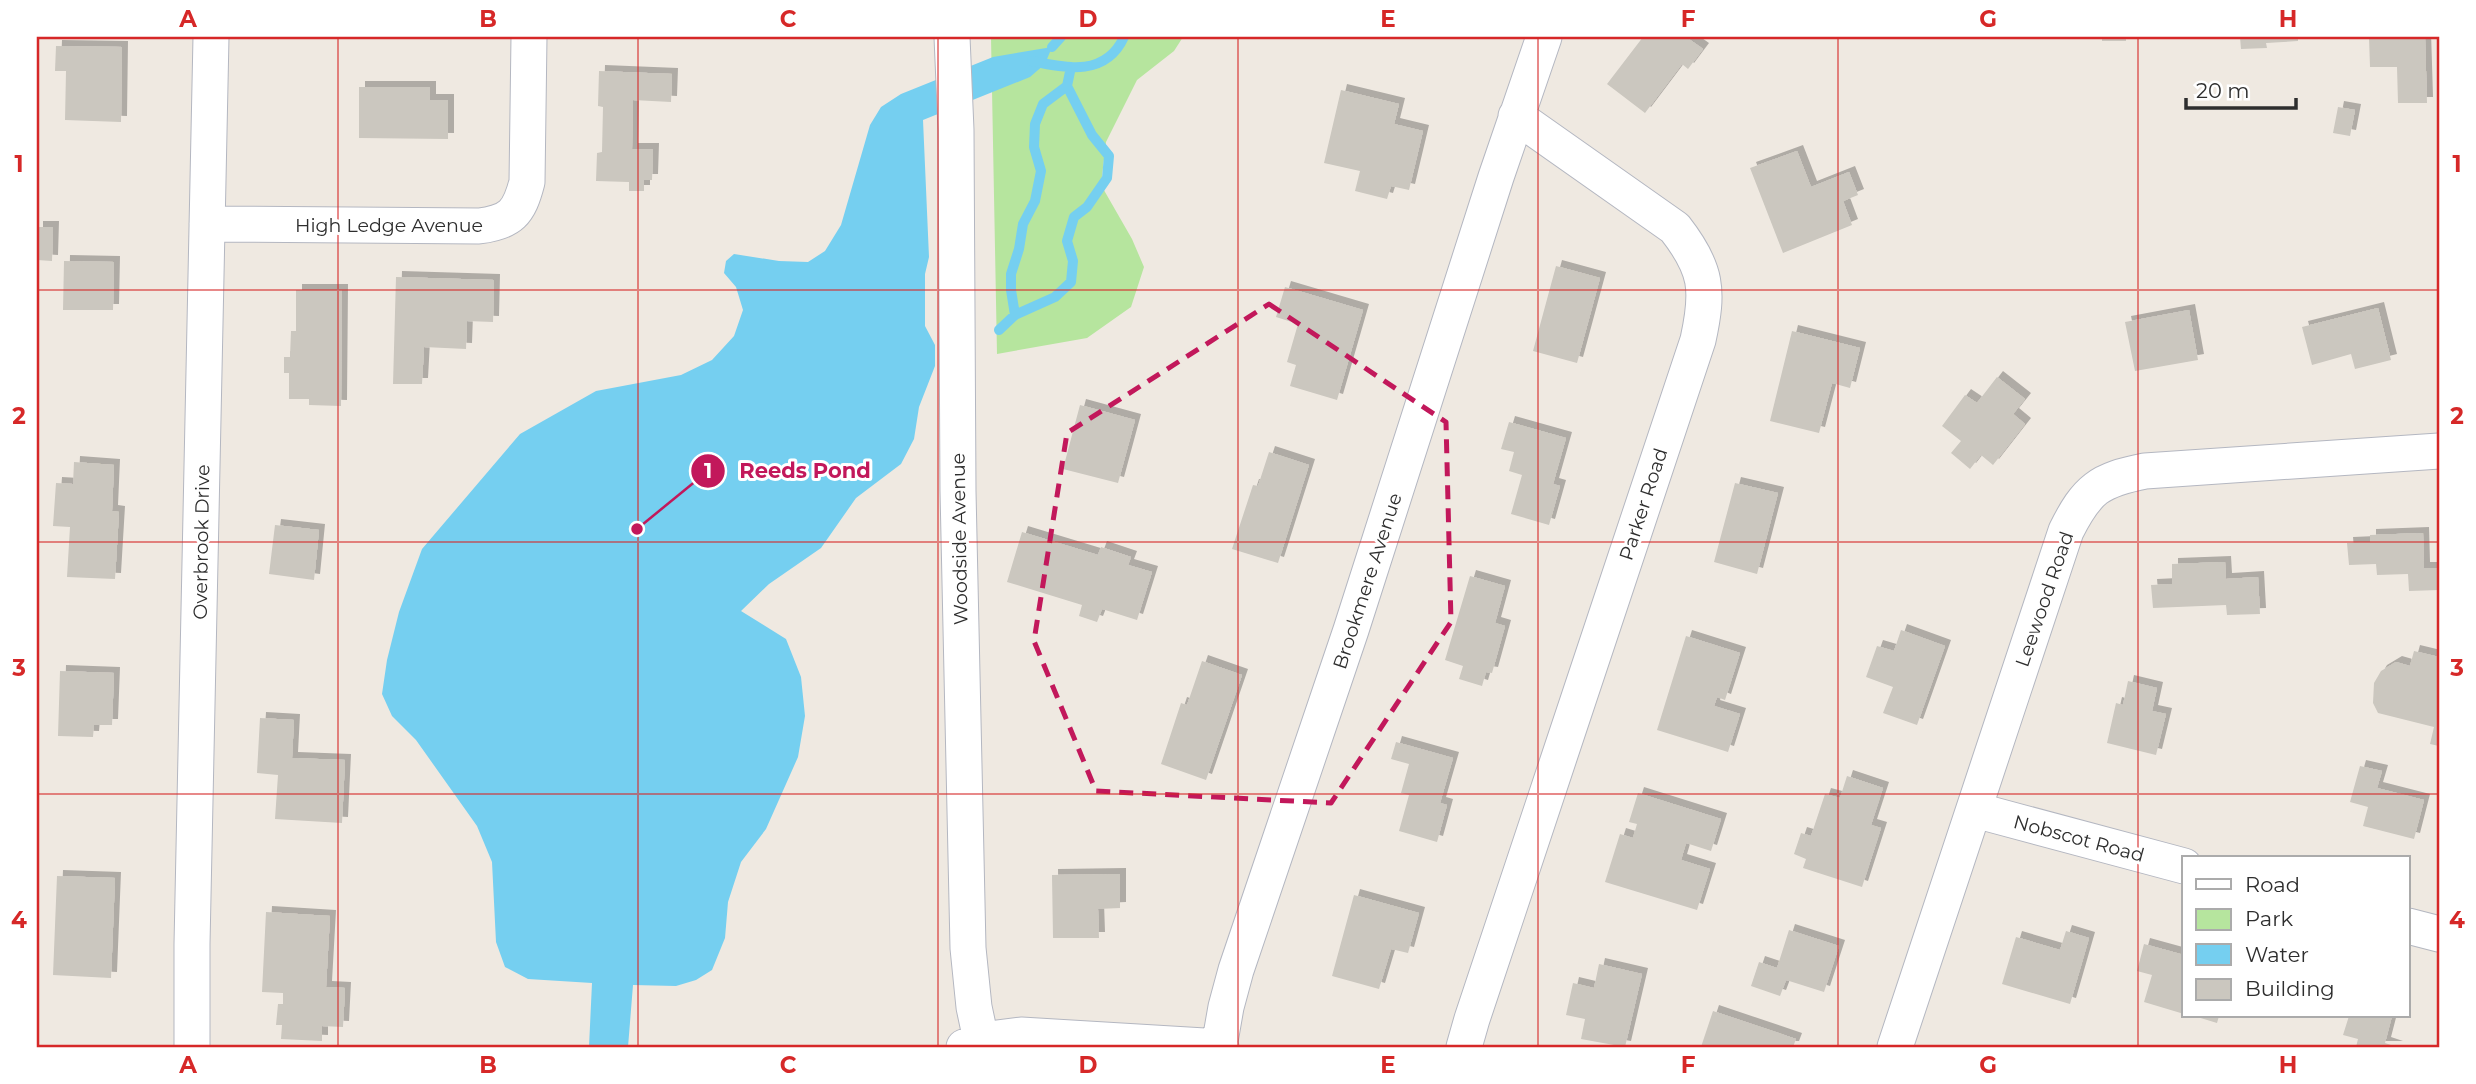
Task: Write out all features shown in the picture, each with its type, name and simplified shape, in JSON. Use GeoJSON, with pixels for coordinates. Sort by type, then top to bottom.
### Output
{"type":"FeatureCollection","features":[{"type":"Feature","properties":{"kind":"street","name":"Overbrook Drive"},"geometry":{"type":"LineString","coordinates":[[192,1047],[211,37]]}},
{"type":"Feature","properties":{"kind":"street","name":"High Ledge Avenue"},"geometry":{"type":"LineString","coordinates":[[207,224],[479,226],[498,224],[512,216],[522,202],[527,182],[529,37]]}},
{"type":"Feature","properties":{"kind":"street"},"geometry":{"type":"LineString","coordinates":[[1516,116],[1544,37]]}},
{"type":"Feature","properties":{"kind":"street","name":"Woodside Avenue"},"geometry":{"type":"LineString","coordinates":[[952,43],[956,130],[958,491],[968,948],[974,1007],[973,1044]]}},
{"type":"Feature","properties":{"kind":"street","name":"Brookmere Avenue"},"geometry":{"type":"LineString","coordinates":[[1220,1047],[1236,970],[1370,572],[1516,116]]}},
{"type":"Feature","properties":{"kind":"street","name":"Parker Road"},"geometry":{"type":"LineString","coordinates":[[1464,1047],[1698,340],[1705,308],[1703,279],[1692,250],[1675,228],[1516,116]]}},
{"type":"Feature","properties":{"kind":"street","name":"Leewood Road"},"geometry":{"type":"LineString","coordinates":[[1895,1047],[2066,531],[2078,507],[2096,487],[2117,476],[2145,471],[2439,451]]}},
{"type":"Feature","properties":{"kind":"street","name":"Nobscot Road"},"geometry":{"type":"LineString","coordinates":[[1975,810],[2182,865]]}},
{"type":"Feature","properties":{"kind":"street"},"geometry":{"type":"LineString","coordinates":[[2410,927],[2439,934]]}},
{"type":"Feature","properties":{"kind":"street"},"geometry":{"type":"LineString","coordinates":[[973,1044],[1021,1035],[1220,1047]]}},
{"type":"Feature","properties":{"kind":"highlighted area"},"geometry":{"type":"Polygon","coordinates":[[[1269,304],[1446,422],[1451,622],[1331,803],[1096,791],[1034,641],[1067,433],[1269,304]]]}},
{"type":"Feature","properties":{"kind":"green space"},"geometry":{"type":"Polygon","coordinates":[[[991,37],[1183,37],[1174,51],[1137,80],[1106,142],[1101,185],[1132,239],[1144,267],[1131,307],[1087,338],[997,354],[991,37]]]}},
{"type":"Feature","properties":{"kind":"water"},"geometry":{"type":"Polygon","coordinates":[[[1052,47],[1045,64],[1030,77],[923,120],[929,257],[925,274],[925,326],[935,345],[935,366],[919,407],[914,439],[901,464],[856,498],[821,548],[769,584],[741,611],[786,639],[801,677],[805,716],[798,757],[766,829],[741,862],[728,902],[725,938],[712,970],[696,980],[676,986],[633,985],[628,1047],[589,1047],[592,983],[528,979],[505,967],[496,942],[492,862],[477,826],[416,740],[392,716],[382,694],[399,612],[422,549],[520,434],[596,391],[681,375],[712,360],[734,336],[743,310],[736,287],[724,273],[726,261],[734,254],[779,261],[808,262],[825,251],[841,225],[870,125],[881,107],[901,94],[993,57],[1052,47]]]}},
{"type":"Feature","properties":{"kind":"building"},"geometry":{"type":"Polygon","coordinates":[[[1643,37],[1686,37],[1703,49],[1688,69],[1682,64],[1645,113],[1607,84],[1643,37]]]}},
{"type":"Feature","properties":{"kind":"building"},"geometry":{"type":"Polygon","coordinates":[[[2102,37],[2126,37],[2126,41],[2102,41],[2102,37]]]}},
{"type":"Feature","properties":{"kind":"building"},"geometry":{"type":"Polygon","coordinates":[[[2240,37],[2298,37],[2298,41],[2266,43],[2267,48],[2241,49],[2240,37]]]}},
{"type":"Feature","properties":{"kind":"building"},"geometry":{"type":"Polygon","coordinates":[[[2369,37],[2425,37],[2427,103],[2398,103],[2397,67],[2370,67],[2369,37]]]}},
{"type":"Feature","properties":{"kind":"building"},"geometry":{"type":"Polygon","coordinates":[[[56,46],[122,47],[121,122],[65,120],[66,71],[55,71],[56,46]]]}},
{"type":"Feature","properties":{"kind":"building"},"geometry":{"type":"Polygon","coordinates":[[[599,71],[672,74],[671,102],[633,100],[632,149],[653,149],[652,180],[644,180],[644,191],[629,191],[629,182],[596,181],[597,153],[602,152],[603,107],[598,106],[599,71]]]}},
{"type":"Feature","properties":{"kind":"building"},"geometry":{"type":"Polygon","coordinates":[[[359,87],[430,87],[430,100],[448,100],[448,139],[359,138],[359,87]]]}},
{"type":"Feature","properties":{"kind":"building"},"geometry":{"type":"Polygon","coordinates":[[[1341,90],[1399,104],[1394,124],[1423,131],[1409,190],[1391,186],[1387,199],[1355,191],[1360,171],[1324,163],[1341,90]]]}},
{"type":"Feature","properties":{"kind":"building"},"geometry":{"type":"Polygon","coordinates":[[[2338,107],[2355,110],[2350,136],[2333,133],[2338,107]]]}},
{"type":"Feature","properties":{"kind":"building"},"geometry":{"type":"Polygon","coordinates":[[[1797,151],[1811,187],[1849,172],[1858,195],[1843,201],[1852,225],[1783,253],[1750,168],[1797,151]]]}},
{"type":"Feature","properties":{"kind":"building"},"geometry":{"type":"Polygon","coordinates":[[[37,227],[53,227],[52,261],[37,260],[37,227]]]}},
{"type":"Feature","properties":{"kind":"building"},"geometry":{"type":"Polygon","coordinates":[[[64,261],[114,262],[113,310],[63,310],[64,261]]]}},
{"type":"Feature","properties":{"kind":"building"},"geometry":{"type":"Polygon","coordinates":[[[1556,266],[1600,278],[1577,363],[1533,351],[1556,266]]]}},
{"type":"Feature","properties":{"kind":"building"},"geometry":{"type":"Polygon","coordinates":[[[396,277],[494,280],[493,322],[467,321],[466,349],[424,347],[422,384],[393,384],[396,277]]]}},
{"type":"Feature","properties":{"kind":"building"},"geometry":{"type":"Polygon","coordinates":[[[1285,287],[1363,310],[1337,400],[1290,386],[1296,365],[1287,362],[1298,324],[1276,317],[1285,287]]]}},
{"type":"Feature","properties":{"kind":"building"},"geometry":{"type":"Polygon","coordinates":[[[296,290],[342,290],[341,406],[309,405],[309,399],[289,399],[289,373],[284,373],[284,357],[290,357],[291,331],[296,331],[296,290]]]}},
{"type":"Feature","properties":{"kind":"building"},"geometry":{"type":"Polygon","coordinates":[[[2378,308],[2391,360],[2355,369],[2351,354],[2312,365],[2302,327],[2378,308]]]}},
{"type":"Feature","properties":{"kind":"building"},"geometry":{"type":"Polygon","coordinates":[[[2189,310],[2198,360],[2135,371],[2125,322],[2189,310]]]}},
{"type":"Feature","properties":{"kind":"building"},"geometry":{"type":"Polygon","coordinates":[[[1792,331],[1860,348],[1850,388],[1832,383],[1819,433],[1770,421],[1792,331]]]}},
{"type":"Feature","properties":{"kind":"building"},"geometry":{"type":"Polygon","coordinates":[[[1997,377],[2025,399],[2013,414],[2025,424],[1993,465],[1981,455],[1970,469],[1951,453],[1961,441],[1942,426],[1965,395],[1977,403],[1997,377]]]}},
{"type":"Feature","properties":{"kind":"building"},"geometry":{"type":"Polygon","coordinates":[[[1080,405],[1135,420],[1118,483],[1063,469],[1080,405]]]}},
{"type":"Feature","properties":{"kind":"building"},"geometry":{"type":"Polygon","coordinates":[[[1509,422],[1566,438],[1553,484],[1560,486],[1549,525],[1511,514],[1522,475],[1509,471],[1514,452],[1501,449],[1509,422]]]}},
{"type":"Feature","properties":{"kind":"building"},"geometry":{"type":"Polygon","coordinates":[[[1269,452],[1309,465],[1278,563],[1232,549],[1253,485],[1258,486],[1269,452]]]}},
{"type":"Feature","properties":{"kind":"building"},"geometry":{"type":"Polygon","coordinates":[[[74,462],[114,465],[112,511],[119,512],[115,579],[67,577],[70,527],[53,526],[56,483],[73,484],[74,462]]]}},
{"type":"Feature","properties":{"kind":"building"},"geometry":{"type":"Polygon","coordinates":[[[1735,483],[1778,493],[1757,574],[1714,562],[1735,483]]]}},
{"type":"Feature","properties":{"kind":"building"},"geometry":{"type":"Polygon","coordinates":[[[275,525],[319,530],[314,580],[269,574],[275,525]]]}},
{"type":"Feature","properties":{"kind":"building"},"geometry":{"type":"Polygon","coordinates":[[[1022,532],[1098,555],[1101,547],[1131,557],[1128,565],[1152,572],[1137,620],[1102,609],[1097,622],[1079,616],[1082,605],[1007,582],[1022,532]]]}},
{"type":"Feature","properties":{"kind":"building"},"geometry":{"type":"Polygon","coordinates":[[[2423,533],[2424,568],[2438,568],[2439,590],[2409,591],[2408,574],[2377,575],[2376,564],[2349,565],[2347,543],[2370,542],[2370,535],[2423,533]]]}},
{"type":"Feature","properties":{"kind":"building"},"geometry":{"type":"Polygon","coordinates":[[[2225,562],[2226,579],[2258,577],[2260,614],[2227,615],[2226,605],[2153,608],[2151,585],[2172,584],[2172,564],[2225,562]]]}},
{"type":"Feature","properties":{"kind":"building"},"geometry":{"type":"Polygon","coordinates":[[[1470,576],[1505,586],[1495,623],[1505,626],[1492,673],[1486,672],[1482,686],[1459,679],[1463,666],[1445,660],[1470,576]]]}},
{"type":"Feature","properties":{"kind":"building"},"geometry":{"type":"Polygon","coordinates":[[[1901,630],[1945,646],[1917,725],[1883,713],[1893,687],[1866,677],[1877,646],[1894,651],[1901,630]]]}},
{"type":"Feature","properties":{"kind":"building"},"geometry":{"type":"Polygon","coordinates":[[[1686,636],[1740,653],[1725,700],[1717,697],[1714,706],[1740,714],[1728,752],[1657,730],[1686,636]]]}},
{"type":"Feature","properties":{"kind":"building"},"geometry":{"type":"Polygon","coordinates":[[[2414,651],[2439,657],[2439,746],[2430,744],[2434,727],[2378,713],[2373,703],[2374,683],[2381,671],[2396,662],[2410,666],[2414,651]]]}},
{"type":"Feature","properties":{"kind":"building"},"geometry":{"type":"Polygon","coordinates":[[[1202,661],[1242,675],[1206,780],[1161,764],[1181,703],[1187,705],[1202,661]]]}},
{"type":"Feature","properties":{"kind":"building"},"geometry":{"type":"Polygon","coordinates":[[[60,671],[114,673],[112,725],[94,725],[93,737],[58,736],[60,671]]]}},
{"type":"Feature","properties":{"kind":"building"},"geometry":{"type":"Polygon","coordinates":[[[2128,681],[2157,688],[2152,711],[2166,714],[2156,755],[2107,743],[2116,703],[2123,705],[2128,681]]]}},
{"type":"Feature","properties":{"kind":"building"},"geometry":{"type":"Polygon","coordinates":[[[260,718],[294,720],[292,758],[345,760],[342,823],[275,819],[278,775],[257,773],[260,718]]]}},
{"type":"Feature","properties":{"kind":"building"},"geometry":{"type":"Polygon","coordinates":[[[1396,742],[1453,758],[1440,803],[1447,805],[1437,842],[1399,831],[1409,795],[1401,793],[1409,764],[1391,759],[1396,742]]]}},
{"type":"Feature","properties":{"kind":"building"},"geometry":{"type":"Polygon","coordinates":[[[2360,766],[2382,771],[2377,788],[2424,800],[2414,839],[2363,826],[2368,807],[2350,802],[2360,766]]]}},
{"type":"Feature","properties":{"kind":"building"},"geometry":{"type":"Polygon","coordinates":[[[1847,776],[1883,788],[1871,825],[1881,828],[1862,887],[1803,868],[1806,859],[1794,854],[1801,833],[1811,836],[1825,794],[1840,798],[1847,776]]]}},
{"type":"Feature","properties":{"kind":"building"},"geometry":{"type":"Polygon","coordinates":[[[1638,793],[1721,819],[1711,851],[1686,843],[1681,860],[1710,869],[1697,910],[1605,882],[1620,834],[1633,838],[1637,824],[1629,822],[1638,793]]]}},
{"type":"Feature","properties":{"kind":"building"},"geometry":{"type":"Polygon","coordinates":[[[1120,874],[1120,908],[1098,909],[1099,938],[1053,938],[1052,875],[1120,874]]]}},
{"type":"Feature","properties":{"kind":"building"},"geometry":{"type":"Polygon","coordinates":[[[57,876],[115,878],[111,978],[53,975],[57,876]]]}},
{"type":"Feature","properties":{"kind":"building"},"geometry":{"type":"Polygon","coordinates":[[[1354,895],[1419,913],[1408,953],[1391,949],[1379,989],[1332,976],[1354,895]]]}},
{"type":"Feature","properties":{"kind":"building"},"geometry":{"type":"Polygon","coordinates":[[[266,912],[330,916],[326,987],[345,988],[343,1027],[322,1026],[322,1041],[281,1039],[282,1025],[276,1025],[278,1004],[283,1004],[283,993],[262,992],[266,912]]]}},
{"type":"Feature","properties":{"kind":"building"},"geometry":{"type":"Polygon","coordinates":[[[1789,930],[1839,946],[1824,992],[1786,980],[1780,996],[1751,986],[1759,962],[1777,968],[1789,930]]]}},
{"type":"Feature","properties":{"kind":"building"},"geometry":{"type":"Polygon","coordinates":[[[2066,931],[2089,938],[2070,1004],[2002,984],[2016,937],[2060,950],[2066,931]]]}},
{"type":"Feature","properties":{"kind":"building"},"geometry":{"type":"Polygon","coordinates":[[[2144,944],[2182,954],[2182,1013],[2144,1002],[2152,975],[2137,971],[2144,944]]]}},
{"type":"Feature","properties":{"kind":"building"},"geometry":{"type":"Polygon","coordinates":[[[1599,964],[1642,974],[1625,1047],[1581,1039],[1585,1019],[1566,1015],[1573,983],[1594,988],[1599,964]]]}},
{"type":"Feature","properties":{"kind":"building"},"geometry":{"type":"Polygon","coordinates":[[[1713,1011],[1796,1039],[1793,1047],[1701,1047],[1713,1011]]]}},
{"type":"Feature","properties":{"kind":"building"},"geometry":{"type":"Polygon","coordinates":[[[2201,1018],[2218,1018],[2217,1023],[2201,1018]]]}},
{"type":"Feature","properties":{"kind":"building"},"geometry":{"type":"Polygon","coordinates":[[[2348,1018],[2391,1018],[2385,1043],[2397,1047],[2356,1047],[2358,1039],[2343,1035],[2348,1018]]]}},
{"type":"Feature","properties":{"kind":"waterway"},"geometry":{"type":"LineString","coordinates":[[1052,47],[1061,37]]}},
{"type":"Feature","properties":{"kind":"waterway"},"geometry":{"type":"LineString","coordinates":[[1032,61],[1085,67],[1107,58],[1124,37]]}},
{"type":"Feature","properties":{"kind":"waterway"},"geometry":{"type":"LineString","coordinates":[[999,330],[1015,315],[1055,297],[1071,282],[1073,261],[1067,241],[1074,217],[1087,207],[1107,178],[1109,156],[1092,135],[1067,86],[1071,67]]}},
{"type":"Feature","properties":{"kind":"waterway"},"geometry":{"type":"LineString","coordinates":[[1015,315],[1011,274],[1023,224],[1035,201],[1041,171],[1034,147],[1035,124],[1043,104],[1067,86]]}},
{"type":"Feature","properties":{"kind":"place","name":"Reeds Pond"},"geometry":{"type":"Point","coordinates":[637,529]}}]}
